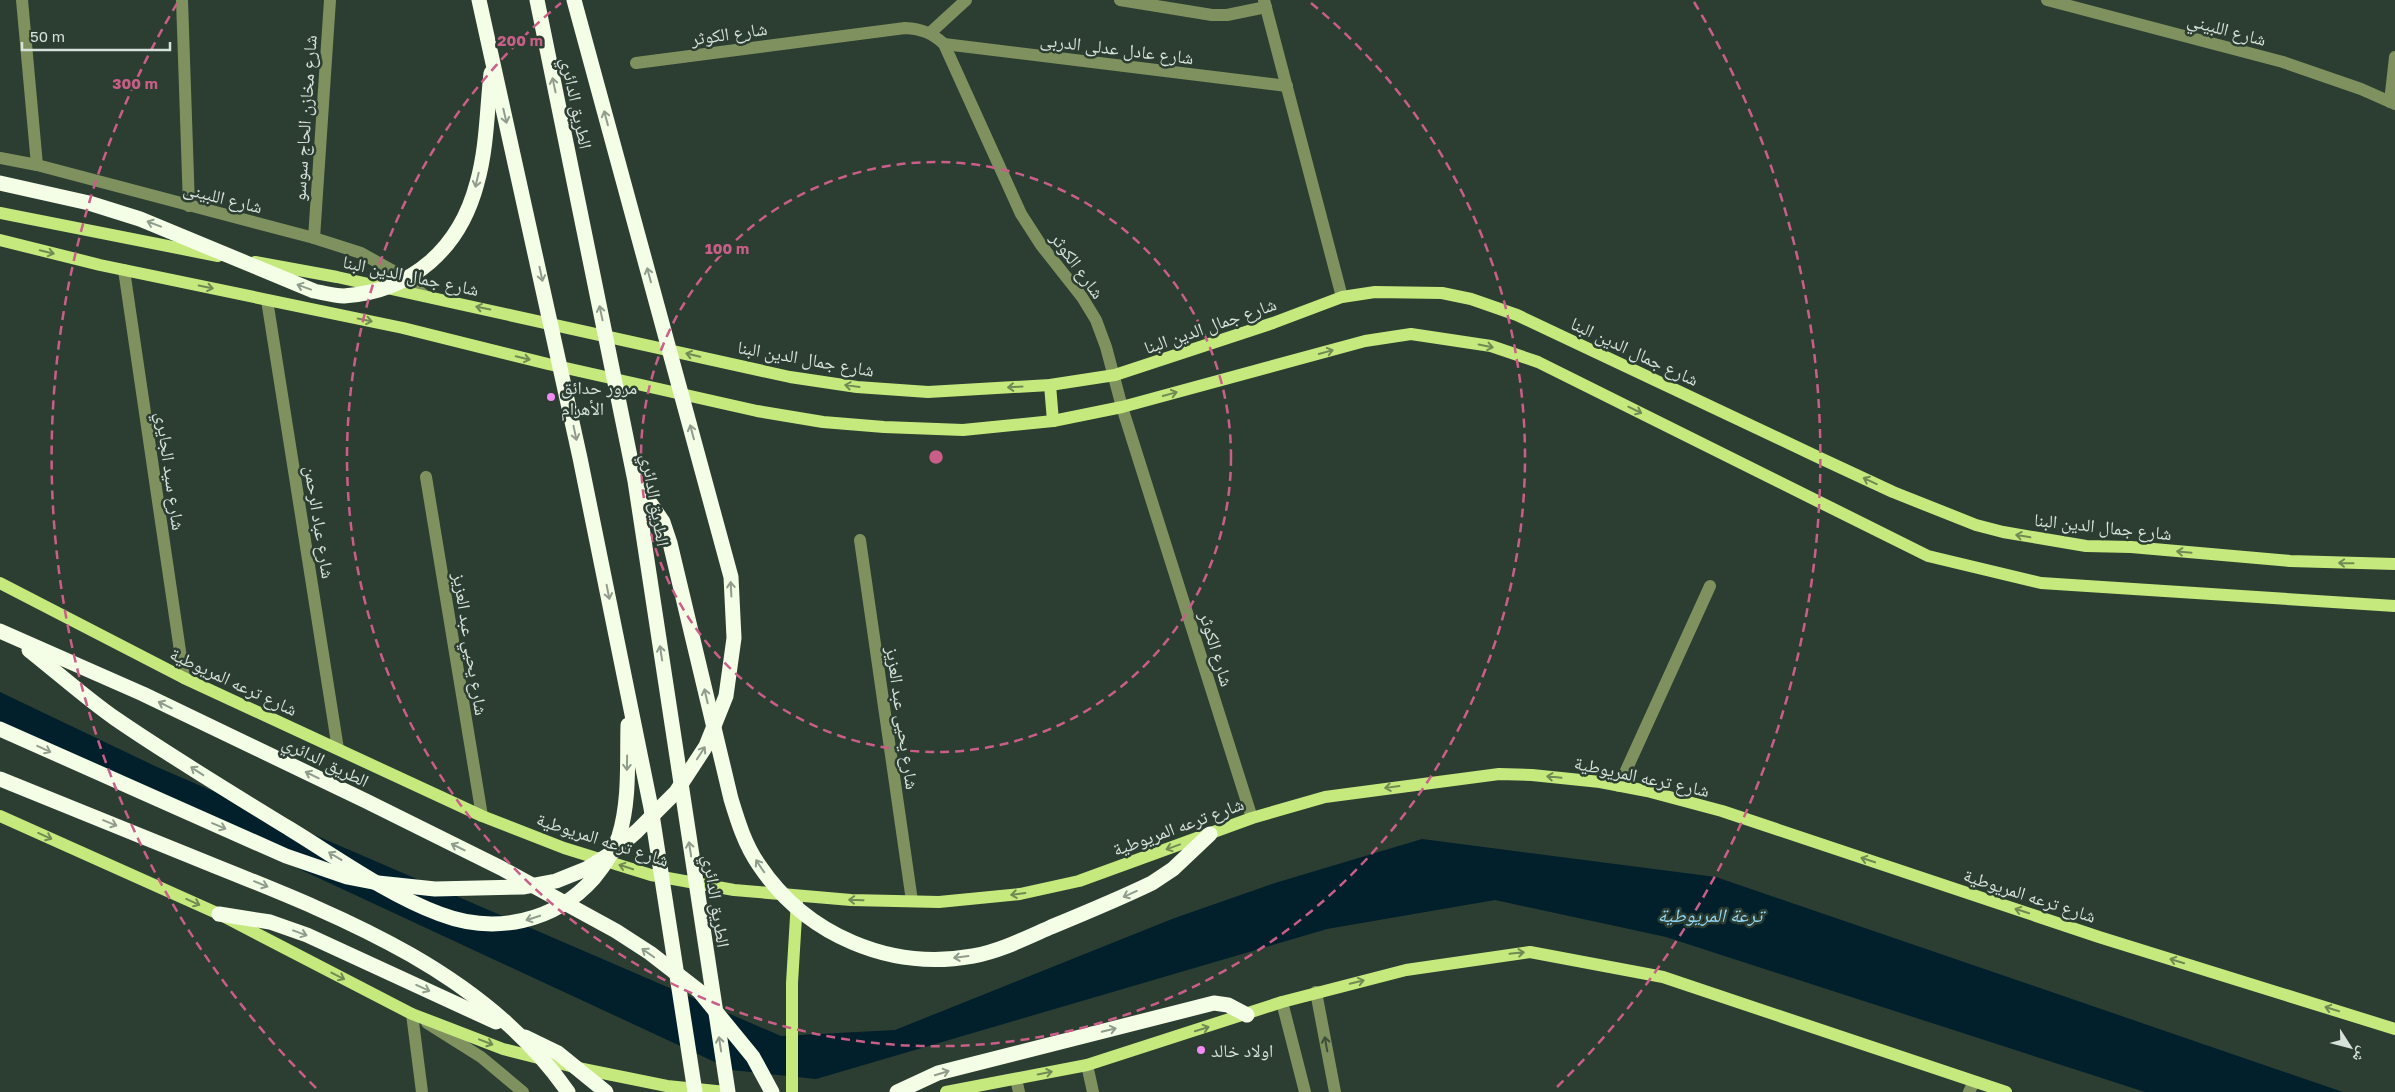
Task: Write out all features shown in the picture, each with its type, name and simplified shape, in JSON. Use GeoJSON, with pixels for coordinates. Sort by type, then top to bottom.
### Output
{"type":"FeatureCollection","features":[{"type":"Feature","properties":{"kind":"highway"},"geometry":{"type":"LineString","coordinates":[[479,0],[578,448],[651,808],[695,1092]]}},
{"type":"Feature","properties":{"kind":"highway","name":"الطريق الدائري"},"geometry":{"type":"LineString","coordinates":[[537,0],[635,481],[727,1092]]}},
{"type":"Feature","properties":{"kind":"highway"},"geometry":{"type":"LineString","coordinates":[[0,729],[286,856],[347,877],[406,887],[464,889],[524,887],[556,881],[586,869],[613,852],[676,792],[706,746],[726,696],[734,638],[731,577],[574,0]]}},
{"type":"Feature","properties":{"kind":"highway"},"geometry":{"type":"LineString","coordinates":[[0,183],[140,218],[314,291],[343,296],[386,288],[420,272],[447,248],[465,216],[479,175],[492,62]]}},
{"type":"Feature","properties":{"kind":"highway"},"geometry":{"type":"LineString","coordinates":[[635,481],[663,522],[670,543],[731,799],[742,833],[758,864],[780,892],[806,917],[836,936],[869,950],[894,956],[938,960],[974,956],[1008,946],[1152,883],[1173,870],[1210,834]]}},
{"type":"Feature","properties":{"kind":"highway"},"geometry":{"type":"LineString","coordinates":[[5,633],[115,718],[217,785],[394,892],[440,914],[470,923],[501,924],[523,920],[560,907],[584,888],[605,865],[619,837],[627,802],[628,696]]}},
{"type":"Feature","properties":{"kind":"highway","name":"الطريق الدائري"},"geometry":{"type":"LineString","coordinates":[[5,633],[143,694],[366,801],[502,868],[616,932],[650,953],[699,991],[752,1056],[772,1092]]}},
{"type":"Feature","properties":{"kind":"highway"},"geometry":{"type":"LineString","coordinates":[[0,779],[303,901],[418,958],[495,1014],[531,1048],[568,1092]]}},
{"type":"Feature","properties":{"kind":"highway"},"geometry":{"type":"LineString","coordinates":[[219,914],[270,922],[307,935],[379,968],[558,1054],[606,1092]]}},
{"type":"Feature","properties":{"kind":"highway"},"geometry":{"type":"LineString","coordinates":[[897,1092],[938,1073],[1214,1003],[1228,1005],[1247,1015]]}},
{"type":"Feature","properties":{"kind":"main road","name":"شارع جمال الدين البنا"},"geometry":{"type":"LineString","coordinates":[[0,212],[425,296],[790,377],[857,387],[928,392],[1050,386],[1115,375],[1342,297],[1375,292],[1442,292],[1494,306],[1519,316],[1893,492],[1954,518],[2003,532],[2086,546],[2131,547],[2290,562],[2395,564]]}},
{"type":"Feature","properties":{"kind":"main road"},"geometry":{"type":"LineString","coordinates":[[0,240],[124,270],[403,328],[548,364],[757,411],[823,422],[963,430],[1053,421],[1122,407],[1365,342],[1411,334],[1491,346],[1538,362],[1928,556],[2041,583],[2395,606]]}},
{"type":"Feature","properties":{"kind":"main road"},"geometry":{"type":"LineString","coordinates":[[1050,386],[1053,421]]}},
{"type":"Feature","properties":{"kind":"main road","name":"شارع ترعه المريوطية"},"geometry":{"type":"LineString","coordinates":[[0,583],[184,678],[482,816],[564,848],[651,876],[734,890],[851,900],[939,902],[1020,894],[1079,881],[1252,818],[1326,797],[1499,774],[1532,775],[1619,786],[1722,811],[2099,937],[2395,1029]]}},
{"type":"Feature","properties":{"kind":"main road"},"geometry":{"type":"LineString","coordinates":[[0,816],[219,914],[412,1014],[503,1049],[578,1068],[667,1086],[727,1092]]}},
{"type":"Feature","properties":{"kind":"main road"},"geometry":{"type":"LineString","coordinates":[[792,1086],[791,1012],[793,953],[798,895]]}},
{"type":"Feature","properties":{"kind":"main road"},"geometry":{"type":"LineString","coordinates":[[946,1092],[1087,1065],[1247,1015],[1282,1002],[1406,970],[1530,952],[1663,977],[1971,1087],[2006,1092]]}},
{"type":"Feature","properties":{"kind":"street"},"geometry":{"type":"LineString","coordinates":[[22,0],[37,166]]}},
{"type":"Feature","properties":{"kind":"street"},"geometry":{"type":"LineString","coordinates":[[182,0],[189,206]]}},
{"type":"Feature","properties":{"kind":"street","name":"شارع مخازن الحاج سوسو"},"geometry":{"type":"LineString","coordinates":[[314,238],[330,0]]}},
{"type":"Feature","properties":{"kind":"street"},"geometry":{"type":"LineString","coordinates":[[930,33],[966,0]]}},
{"type":"Feature","properties":{"kind":"street"},"geometry":{"type":"LineString","coordinates":[[1120,0],[1168,5],[1197,14],[1227,15],[1265,3],[1342,297]]}},
{"type":"Feature","properties":{"kind":"street","name":"شارع اللبيني"},"geometry":{"type":"LineString","coordinates":[[2047,0],[2283,62],[2393,103]]}},
{"type":"Feature","properties":{"kind":"street","name":"شارع الكوثر"},"geometry":{"type":"LineString","coordinates":[[636,63],[905,28],[918,29],[930,33],[944,44],[1021,214],[1041,245],[1082,297],[1096,320],[1115,375],[1122,407],[1252,818]]}},
{"type":"Feature","properties":{"kind":"street","name":"شارع عادل عدلى الدربى"},"geometry":{"type":"LineString","coordinates":[[944,44],[1287,86]]}},
{"type":"Feature","properties":{"kind":"street"},"geometry":{"type":"LineString","coordinates":[[2393,103],[2395,57]]}},
{"type":"Feature","properties":{"kind":"street","name":"شارع اللبينى"},"geometry":{"type":"LineString","coordinates":[[0,158],[314,238],[361,253],[395,272],[425,296]]}},
{"type":"Feature","properties":{"kind":"street","name":"شارع سيد الجايري"},"geometry":{"type":"LineString","coordinates":[[124,270],[184,678]]}},
{"type":"Feature","properties":{"kind":"street","name":"شارع عباد الرحمن"},"geometry":{"type":"LineString","coordinates":[[267,300],[338,749]]}},
{"type":"Feature","properties":{"kind":"street","name":"شارع يحيي عبد العزيز"},"geometry":{"type":"LineString","coordinates":[[426,477],[482,816]]}},
{"type":"Feature","properties":{"kind":"street","name":"شارع يحيى عبد العزيز"},"geometry":{"type":"LineString","coordinates":[[860,540],[912,901]]}},
{"type":"Feature","properties":{"kind":"street"},"geometry":{"type":"LineString","coordinates":[[1619,786],[1710,586]]}},
{"type":"Feature","properties":{"kind":"street"},"geometry":{"type":"LineString","coordinates":[[1316,992],[1335,1092]]}},
{"type":"Feature","properties":{"kind":"street"},"geometry":{"type":"LineString","coordinates":[[1282,1002],[1305,1092]]}},
{"type":"Feature","properties":{"kind":"street"},"geometry":{"type":"LineString","coordinates":[[412,1014],[422,1092]]}},
{"type":"Feature","properties":{"kind":"street"},"geometry":{"type":"LineString","coordinates":[[412,1014],[481,1057],[523,1092]]}},
{"type":"Feature","properties":{"kind":"street"},"geometry":{"type":"LineString","coordinates":[[1087,1065],[1093,1092]]}},
{"type":"Feature","properties":{"kind":"street"},"geometry":{"type":"LineString","coordinates":[[1016,1079],[1019,1092]]}},
{"type":"Feature","properties":{"kind":"water","name":"ترعة المريوطية"},"geometry":{"type":"Polygon","coordinates":[[[0,692],[157,767],[781,1036],[895,1030],[1172,919],[1275,883],[1422,839],[1716,877],[2343,1092],[2145,1092],[1666,937],[1495,900],[1327,929],[816,1079],[732,1070],[0,730],[0,692]]]}},
{"type":"Feature","properties":{"kind":"place","name":"مرور حدائق الأهرام"},"geometry":{"type":"Point","coordinates":[551,397]}},
{"type":"Feature","properties":{"kind":"place","name":"اولاد خالد"},"geometry":{"type":"Point","coordinates":[1201,1050]}}]}
